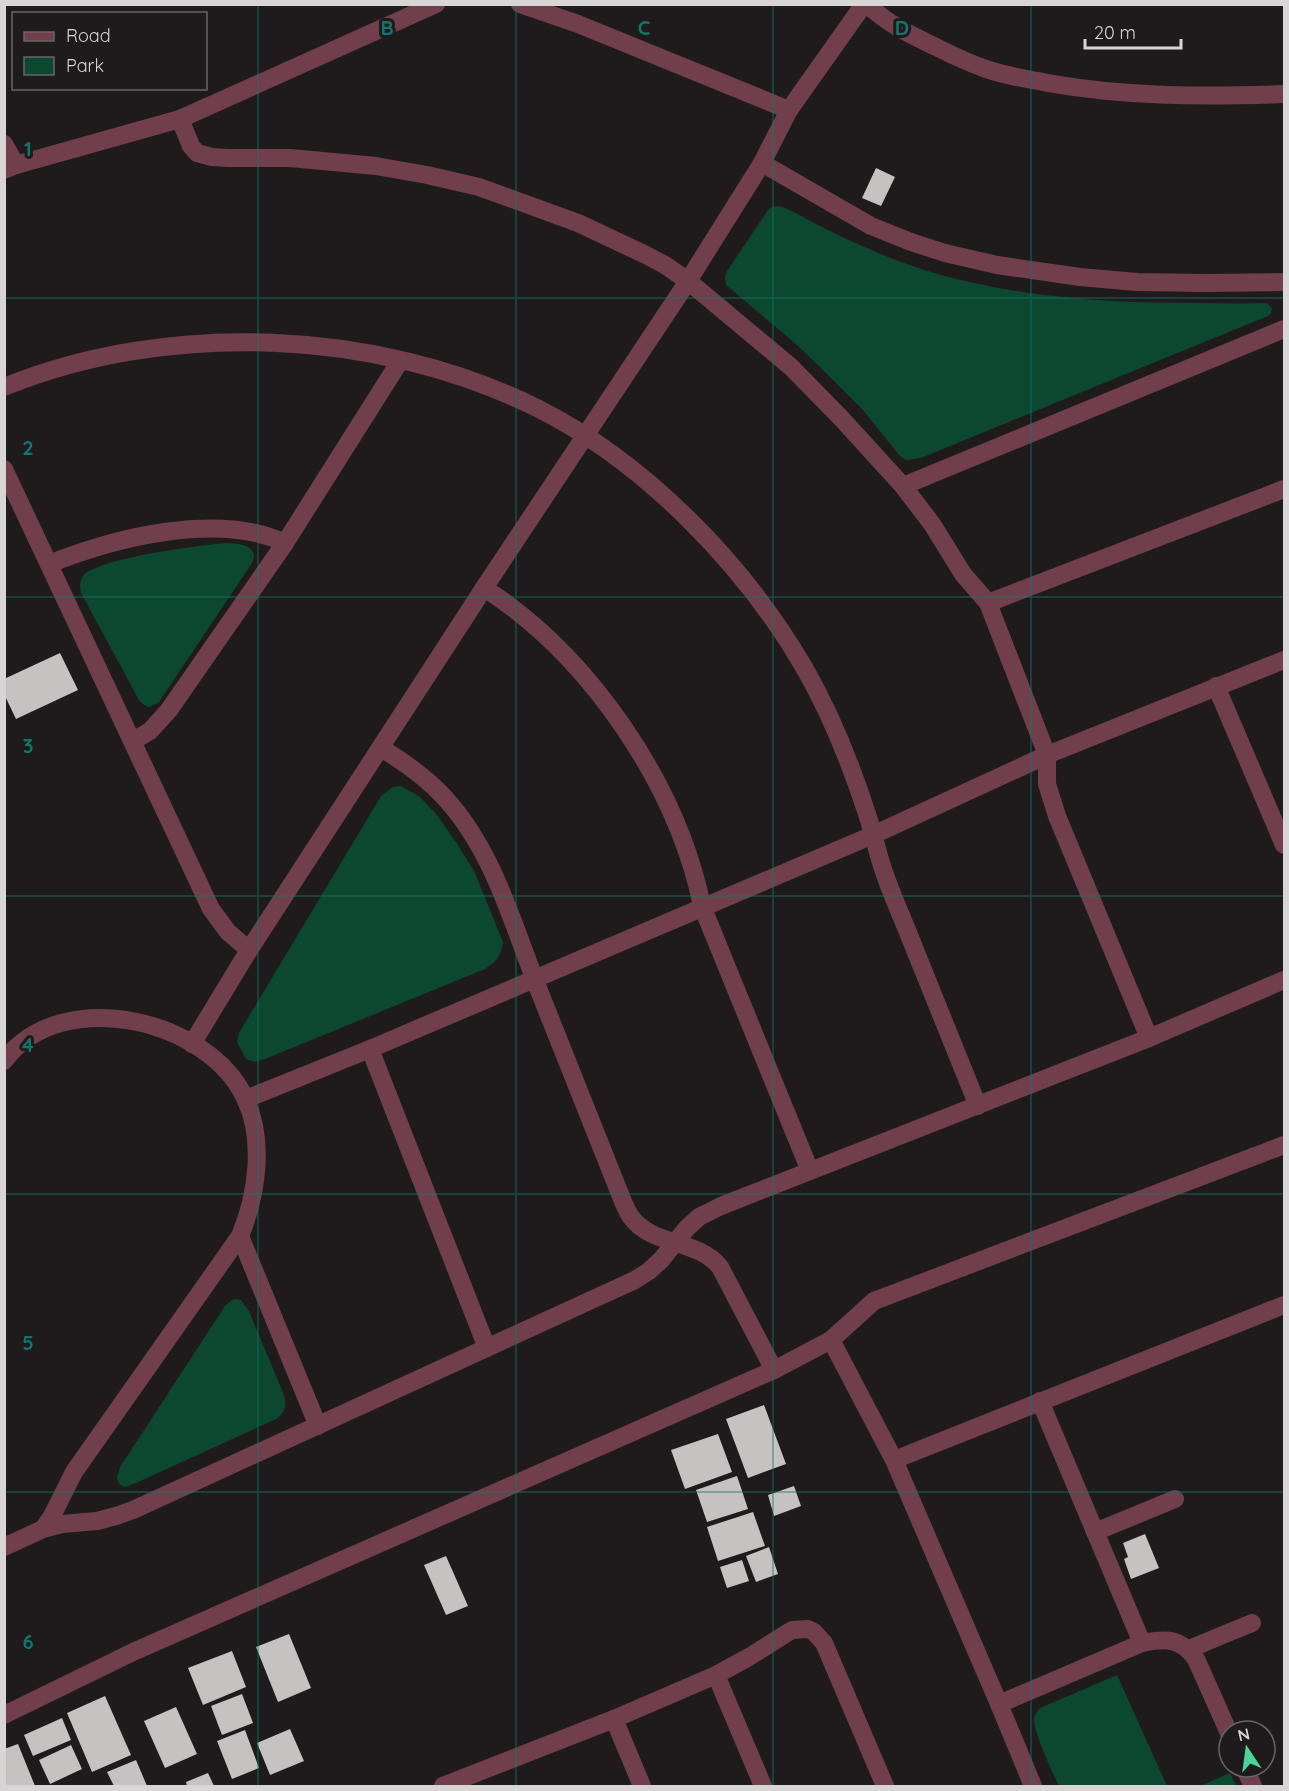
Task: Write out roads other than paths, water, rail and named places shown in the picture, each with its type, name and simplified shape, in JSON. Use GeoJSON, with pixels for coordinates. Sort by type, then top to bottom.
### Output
{"type":"FeatureCollection","features":[{"type":"Feature","properties":{"kind":"street"},"geometry":{"type":"LineString","coordinates":[[4,144],[10,168],[180,119],[436,4]]}},
{"type":"Feature","properties":{"kind":"street"},"geometry":{"type":"LineString","coordinates":[[520,4],[578,24],[789,110]]}},
{"type":"Feature","properties":{"kind":"street"},"geometry":{"type":"LineString","coordinates":[[192,1044],[249,950],[484,588],[688,281],[762,164],[789,110],[866,4],[893,26],[920,40],[987,69],[1018,77],[1073,87],[1138,94],[1219,96],[1284,94]]}},
{"type":"Feature","properties":{"kind":"street"},"geometry":{"type":"LineString","coordinates":[[180,119],[191,146],[197,153],[212,157],[290,158],[376,166],[427,175],[479,187],[578,223],[665,265],[688,281],[791,367],[841,417],[903,486],[932,524],[963,574],[988,603],[1047,755],[1047,784],[1057,816],[1149,1038]]}},
{"type":"Feature","properties":{"kind":"street"},"geometry":{"type":"LineString","coordinates":[[762,164],[871,226],[945,253],[997,265],[1080,277],[1137,282],[1284,282]]}},
{"type":"Feature","properties":{"kind":"street"},"geometry":{"type":"LineString","coordinates":[[903,486],[1284,329]]}},
{"type":"Feature","properties":{"kind":"street"},"geometry":{"type":"LineString","coordinates":[[4,387],[64,366],[144,349],[243,342],[297,343],[348,350],[400,361],[483,385],[538,408],[584,435],[624,463],[723,554],[759,597],[811,681],[848,762],[884,872],[978,1106]]}},
{"type":"Feature","properties":{"kind":"street"},"geometry":{"type":"LineString","coordinates":[[133,741],[150,731],[169,710],[285,543],[400,361]]}},
{"type":"Feature","properties":{"kind":"street"},"geometry":{"type":"LineString","coordinates":[[4,469],[211,909],[228,932],[249,950]]}},
{"type":"Feature","properties":{"kind":"street"},"geometry":{"type":"LineString","coordinates":[[988,603],[1284,489]]}},
{"type":"Feature","properties":{"kind":"street"},"geometry":{"type":"LineString","coordinates":[[49,564],[106,544],[164,532],[196,529],[252,531],[285,543]]}},
{"type":"Feature","properties":{"kind":"street"},"geometry":{"type":"LineString","coordinates":[[484,588],[515,610],[556,647],[601,696],[646,762],[682,838],[702,906],[810,1171]]}},
{"type":"Feature","properties":{"kind":"street"},"geometry":{"type":"LineString","coordinates":[[246,1099],[370,1049],[873,835],[1047,755],[1284,660]]}},
{"type":"Feature","properties":{"kind":"street"},"geometry":{"type":"LineString","coordinates":[[1216,686],[1284,845]]}},
{"type":"Feature","properties":{"kind":"street"},"geometry":{"type":"LineString","coordinates":[[381,748],[413,769],[446,798],[485,856],[498,883],[624,1204],[632,1218],[651,1233],[714,1258],[774,1370]]}},
{"type":"Feature","properties":{"kind":"street"},"geometry":{"type":"LineString","coordinates":[[4,1547],[43,1529],[116,1516],[635,1280],[649,1271],[699,1217],[721,1206],[1149,1038],[1284,980]]}},
{"type":"Feature","properties":{"kind":"street"},"geometry":{"type":"LineString","coordinates":[[4,1061],[27,1040],[47,1029],[95,1017],[127,1019],[159,1028],[192,1044],[230,1073],[246,1099],[254,1125],[255,1188],[240,1236],[74,1472],[43,1529]]}},
{"type":"Feature","properties":{"kind":"street"},"geometry":{"type":"LineString","coordinates":[[370,1049],[488,1348]]}},
{"type":"Feature","properties":{"kind":"street"},"geometry":{"type":"LineString","coordinates":[[4,1715],[133,1652],[774,1370],[831,1340],[873,1301],[1284,1145]]}},
{"type":"Feature","properties":{"kind":"street"},"geometry":{"type":"LineString","coordinates":[[240,1236],[318,1426]]}},
{"type":"Feature","properties":{"kind":"street"},"geometry":{"type":"LineString","coordinates":[[894,1460],[1284,1305]]}},
{"type":"Feature","properties":{"kind":"street"},"geometry":{"type":"LineString","coordinates":[[831,1340],[894,1460],[1033,1786]]}},
{"type":"Feature","properties":{"kind":"street"},"geometry":{"type":"LineString","coordinates":[[1040,1401],[1142,1643]]}},
{"type":"Feature","properties":{"kind":"street"},"geometry":{"type":"LineString","coordinates":[[1095,1532],[1175,1499]]}},
{"type":"Feature","properties":{"kind":"street"},"geometry":{"type":"LineString","coordinates":[[1189,1649],[1252,1623]]}},
{"type":"Feature","properties":{"kind":"street"},"geometry":{"type":"LineString","coordinates":[[443,1786],[614,1719],[716,1675],[792,1630],[808,1629],[824,1643],[885,1786]]}},
{"type":"Feature","properties":{"kind":"street"},"geometry":{"type":"LineString","coordinates":[[999,1704],[1142,1643],[1167,1640],[1189,1649],[1196,1659],[1223,1719]]}},
{"type":"Feature","properties":{"kind":"street"},"geometry":{"type":"LineString","coordinates":[[716,1675],[763,1786]]}},
{"type":"Feature","properties":{"kind":"street"},"geometry":{"type":"LineString","coordinates":[[614,1719],[642,1786]]}}]}
